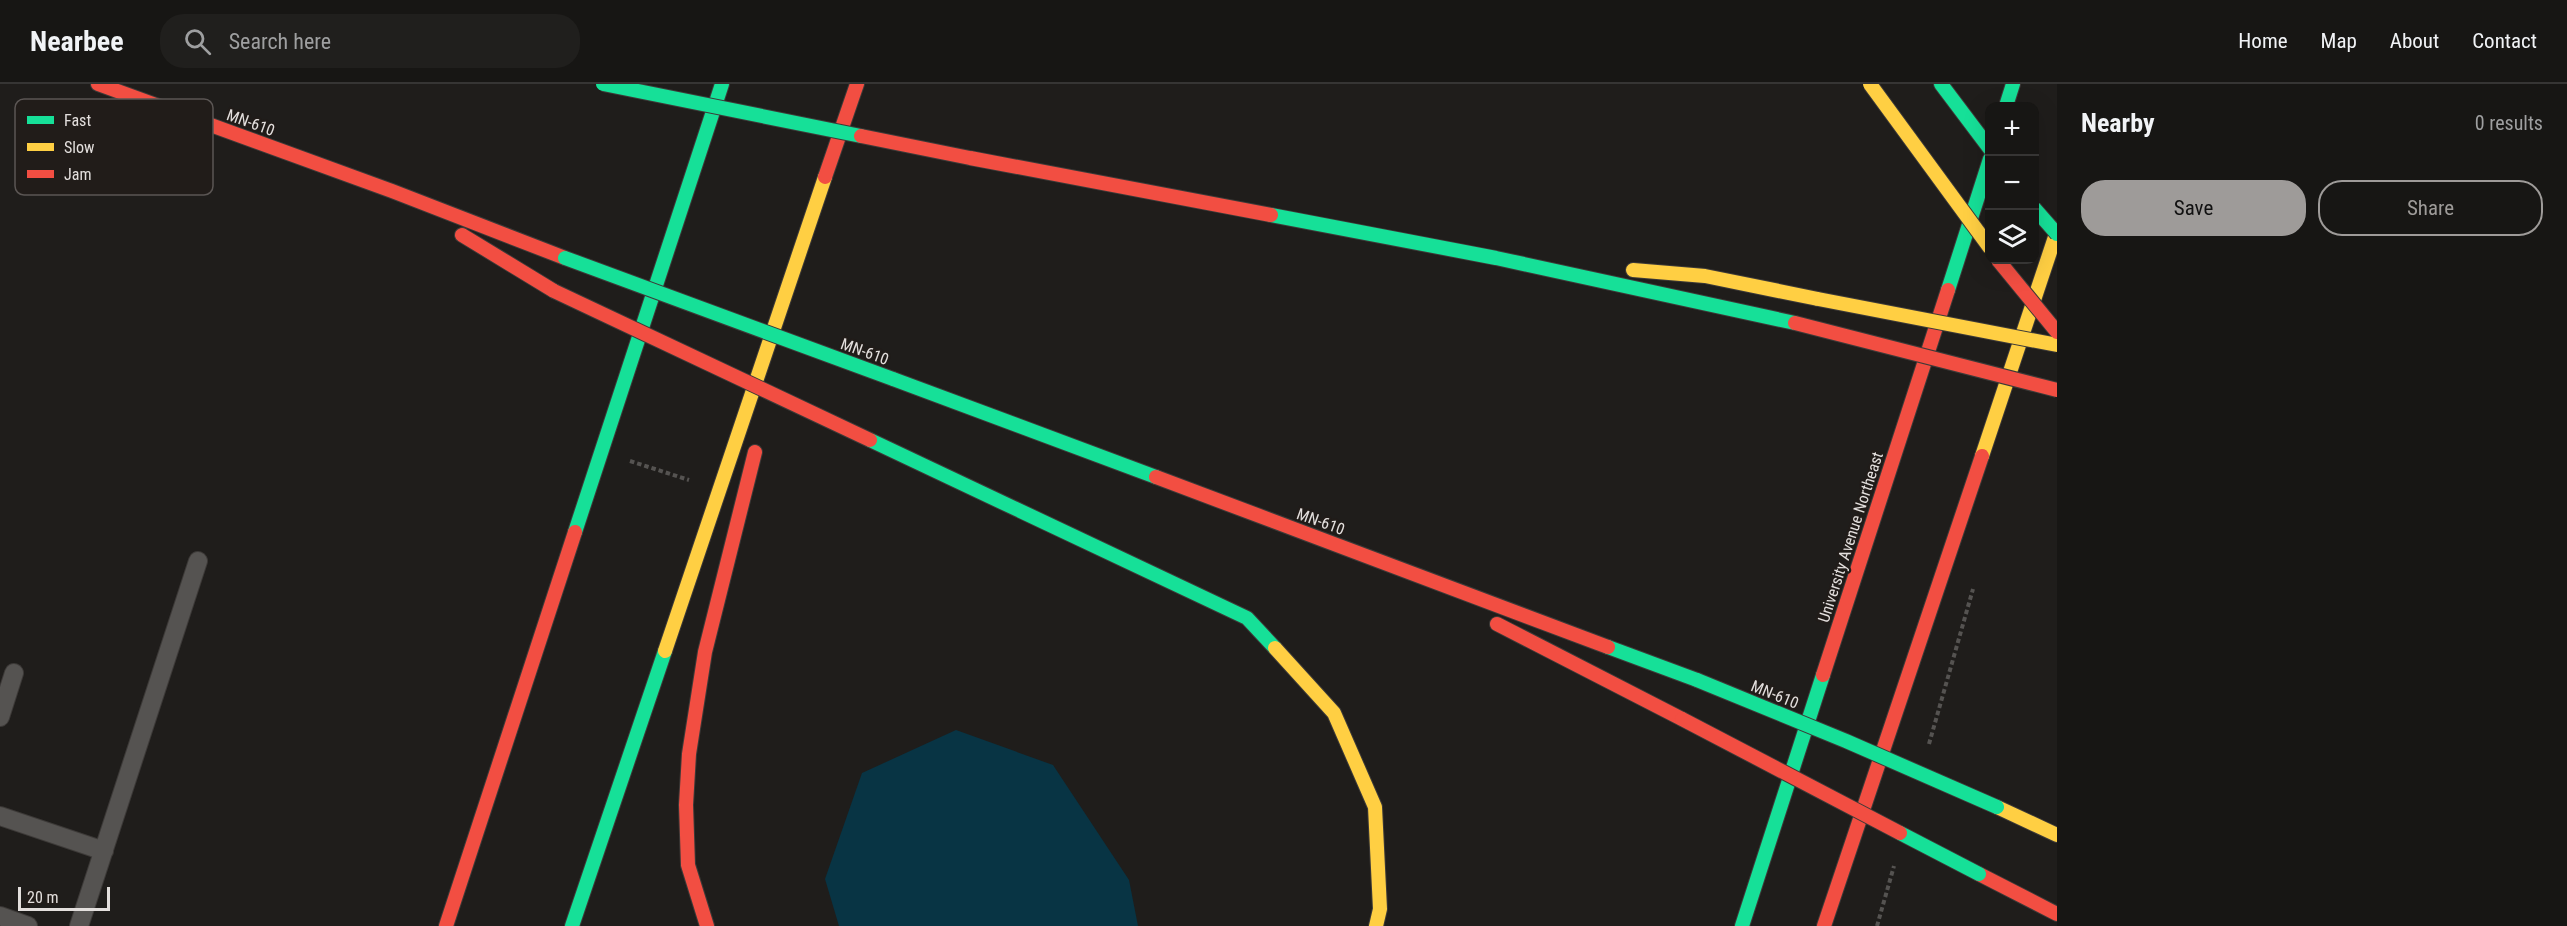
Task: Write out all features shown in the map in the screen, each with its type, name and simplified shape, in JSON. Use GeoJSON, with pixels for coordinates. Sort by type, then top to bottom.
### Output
{"type":"FeatureCollection","features":[{"type":"Feature","properties":{"kind":"main road","name":"MN-610"},"geometry":{"type":"LineString","coordinates":[[98,84],[139,99]]}},
{"type":"Feature","properties":{"kind":"main road"},"geometry":{"type":"LineString","coordinates":[[603,84],[970,158],[1496,258],[1794,323],[2057,390]]}},
{"type":"Feature","properties":{"kind":"main road"},"geometry":{"type":"LineString","coordinates":[[446,926],[722,84]]}},
{"type":"Feature","properties":{"kind":"main road"},"geometry":{"type":"LineString","coordinates":[[572,926],[857,84]]}},
{"type":"Feature","properties":{"kind":"main road"},"geometry":{"type":"LineString","coordinates":[[1870,84],[1985,242]]}},
{"type":"Feature","properties":{"kind":"main road"},"geometry":{"type":"LineString","coordinates":[[1941,84],[1985,144]]}},
{"type":"Feature","properties":{"kind":"main road"},"geometry":{"type":"LineString","coordinates":[[2007,102],[2013,84]]}},
{"type":"Feature","properties":{"kind":"main road","name":"MN-610"},"geometry":{"type":"LineString","coordinates":[[213,126],[1697,680],[1846,741],[2057,835]]}},
{"type":"Feature","properties":{"kind":"main road"},"geometry":{"type":"LineString","coordinates":[[781,352],[828,170]]}},
{"type":"Feature","properties":{"kind":"main road","name":"University Avenue Northeast"},"geometry":{"type":"LineString","coordinates":[[1742,926],[1985,171]]}},
{"type":"Feature","properties":{"kind":"main road"},"geometry":{"type":"LineString","coordinates":[[392,191],[554,291],[1247,618],[1334,714],[1375,807],[1380,909],[1376,926]]}},
{"type":"Feature","properties":{"kind":"main road"},"geometry":{"type":"LineString","coordinates":[[1824,926],[2057,232],[2036,210]]}},
{"type":"Feature","properties":{"kind":"main road"},"geometry":{"type":"LineString","coordinates":[[1496,258],[1705,276],[2057,345]]}},
{"type":"Feature","properties":{"kind":"main road"},"geometry":{"type":"LineString","coordinates":[[2001,264],[2057,332]]}},
{"type":"Feature","properties":{"kind":"main road"},"geometry":{"type":"LineString","coordinates":[[766,409],[775,375]]}},
{"type":"Feature","properties":{"kind":"main road"},"geometry":{"type":"LineString","coordinates":[[707,926],[687,858],[687,754],[716,602],[757,443]]}},
{"type":"Feature","properties":{"kind":"main road"},"geometry":{"type":"LineString","coordinates":[[1359,552],[2057,914]]}},
{"type":"Feature","properties":{"kind":"lane"},"geometry":{"type":"LineString","coordinates":[[79,926],[198,561]]}},
{"type":"Feature","properties":{"kind":"lane"},"geometry":{"type":"LineString","coordinates":[[0,717],[14,674]]}},
{"type":"Feature","properties":{"kind":"lane"},"geometry":{"type":"LineString","coordinates":[[0,816],[104,850]]}},
{"type":"Feature","properties":{"kind":"lane"},"geometry":{"type":"LineString","coordinates":[[0,916],[28,926]]}},
{"type":"Feature","properties":{"kind":"path"},"geometry":{"type":"LineString","coordinates":[[602,452],[721,490]]}},
{"type":"Feature","properties":{"kind":"path"},"geometry":{"type":"LineString","coordinates":[[1926,754],[1976,582]]}},
{"type":"Feature","properties":{"kind":"path"},"geometry":{"type":"LineString","coordinates":[[1877,926],[1897,857]]}},
{"type":"Feature","properties":{"kind":"water"},"geometry":{"type":"Polygon","coordinates":[[[956,730],[1053,765],[1129,880],[1138,926],[839,926],[825,879],[862,773],[956,730]]]}},
{"type":"Feature","properties":{"kind":"traffic: fast"},"geometry":{"type":"LineString","coordinates":[[603,84],[861,136]]}},
{"type":"Feature","properties":{"kind":"traffic: fast"},"geometry":{"type":"LineString","coordinates":[[575,532],[722,84]]}},
{"type":"Feature","properties":{"kind":"traffic: fast"},"geometry":{"type":"LineString","coordinates":[[1941,84],[1985,142]]}},
{"type":"Feature","properties":{"kind":"traffic: fast"},"geometry":{"type":"LineString","coordinates":[[2007,102],[2013,84]]}},
{"type":"Feature","properties":{"kind":"traffic: fast"},"geometry":{"type":"LineString","coordinates":[[1948,290],[1985,175]]}},
{"type":"Feature","properties":{"kind":"traffic: fast"},"geometry":{"type":"LineString","coordinates":[[2036,210],[2057,234]]}},
{"type":"Feature","properties":{"kind":"traffic: fast"},"geometry":{"type":"LineString","coordinates":[[1271,215],[1496,258],[1795,323]]}},
{"type":"Feature","properties":{"kind":"traffic: fast"},"geometry":{"type":"LineString","coordinates":[[565,258],[893,379]]}},
{"type":"Feature","properties":{"kind":"traffic: fast"},"geometry":{"type":"LineString","coordinates":[[893,379],[1156,477]]}},
{"type":"Feature","properties":{"kind":"traffic: fast"},"geometry":{"type":"LineString","coordinates":[[870,440],[1247,618],[1275,648]]}},
{"type":"Feature","properties":{"kind":"traffic: fast"},"geometry":{"type":"LineString","coordinates":[[1608,647],[1697,680]]}},
{"type":"Feature","properties":{"kind":"traffic: fast"},"geometry":{"type":"LineString","coordinates":[[572,926],[665,651]]}},
{"type":"Feature","properties":{"kind":"traffic: fast"},"geometry":{"type":"LineString","coordinates":[[1742,926],[1823,675]]}},
{"type":"Feature","properties":{"kind":"traffic: fast"},"geometry":{"type":"LineString","coordinates":[[1697,680],[1846,741],[1997,807]]}},
{"type":"Feature","properties":{"kind":"traffic: fast"},"geometry":{"type":"LineString","coordinates":[[1900,833],[1979,874]]}},
{"type":"Feature","properties":{"kind":"traffic: slow"},"geometry":{"type":"LineString","coordinates":[[1870,84],[1985,241]]}},
{"type":"Feature","properties":{"kind":"traffic: slow"},"geometry":{"type":"LineString","coordinates":[[665,651],[825,177]]}},
{"type":"Feature","properties":{"kind":"traffic: slow"},"geometry":{"type":"LineString","coordinates":[[1982,456],[2057,231]]}},
{"type":"Feature","properties":{"kind":"traffic: slow"},"geometry":{"type":"LineString","coordinates":[[1633,270],[1705,276],[1818,299]]}},
{"type":"Feature","properties":{"kind":"traffic: slow"},"geometry":{"type":"LineString","coordinates":[[1818,299],[2057,345]]}},
{"type":"Feature","properties":{"kind":"traffic: slow"},"geometry":{"type":"LineString","coordinates":[[1275,648],[1334,713],[1375,807],[1380,909],[1376,926]]}},
{"type":"Feature","properties":{"kind":"traffic: slow"},"geometry":{"type":"LineString","coordinates":[[1997,807],[2057,835]]}},
{"type":"Feature","properties":{"kind":"traffic: jam"},"geometry":{"type":"LineString","coordinates":[[98,84],[139,99]]}},
{"type":"Feature","properties":{"kind":"traffic: jam"},"geometry":{"type":"LineString","coordinates":[[825,177],[857,84]]}},
{"type":"Feature","properties":{"kind":"traffic: jam"},"geometry":{"type":"LineString","coordinates":[[213,126],[392,191],[565,258]]}},
{"type":"Feature","properties":{"kind":"traffic: jam"},"geometry":{"type":"LineString","coordinates":[[861,136],[970,158]]}},
{"type":"Feature","properties":{"kind":"traffic: jam"},"geometry":{"type":"LineString","coordinates":[[970,158],[1271,215]]}},
{"type":"Feature","properties":{"kind":"traffic: jam"},"geometry":{"type":"LineString","coordinates":[[462,235],[554,291]]}},
{"type":"Feature","properties":{"kind":"traffic: jam"},"geometry":{"type":"LineString","coordinates":[[2001,264],[2057,332]]}},
{"type":"Feature","properties":{"kind":"traffic: jam"},"geometry":{"type":"LineString","coordinates":[[1823,675],[1948,290]]}},
{"type":"Feature","properties":{"kind":"traffic: jam"},"geometry":{"type":"LineString","coordinates":[[554,291],[870,440]]}},
{"type":"Feature","properties":{"kind":"traffic: jam"},"geometry":{"type":"LineString","coordinates":[[1795,323],[2057,390]]}},
{"type":"Feature","properties":{"kind":"traffic: jam"},"geometry":{"type":"LineString","coordinates":[[707,926],[688,865],[686,805],[689,754],[705,652],[755,452]]}},
{"type":"Feature","properties":{"kind":"traffic: jam"},"geometry":{"type":"LineString","coordinates":[[1824,926],[1982,456]]}},
{"type":"Feature","properties":{"kind":"traffic: jam"},"geometry":{"type":"LineString","coordinates":[[1156,477],[1608,647]]}},
{"type":"Feature","properties":{"kind":"traffic: jam"},"geometry":{"type":"LineString","coordinates":[[446,926],[575,532]]}},
{"type":"Feature","properties":{"kind":"traffic: jam"},"geometry":{"type":"LineString","coordinates":[[1497,624],[1682,719]]}},
{"type":"Feature","properties":{"kind":"traffic: jam"},"geometry":{"type":"LineString","coordinates":[[1682,719],[1900,833]]}},
{"type":"Feature","properties":{"kind":"traffic: jam"},"geometry":{"type":"LineString","coordinates":[[1979,874],[2057,914]]}}]}
